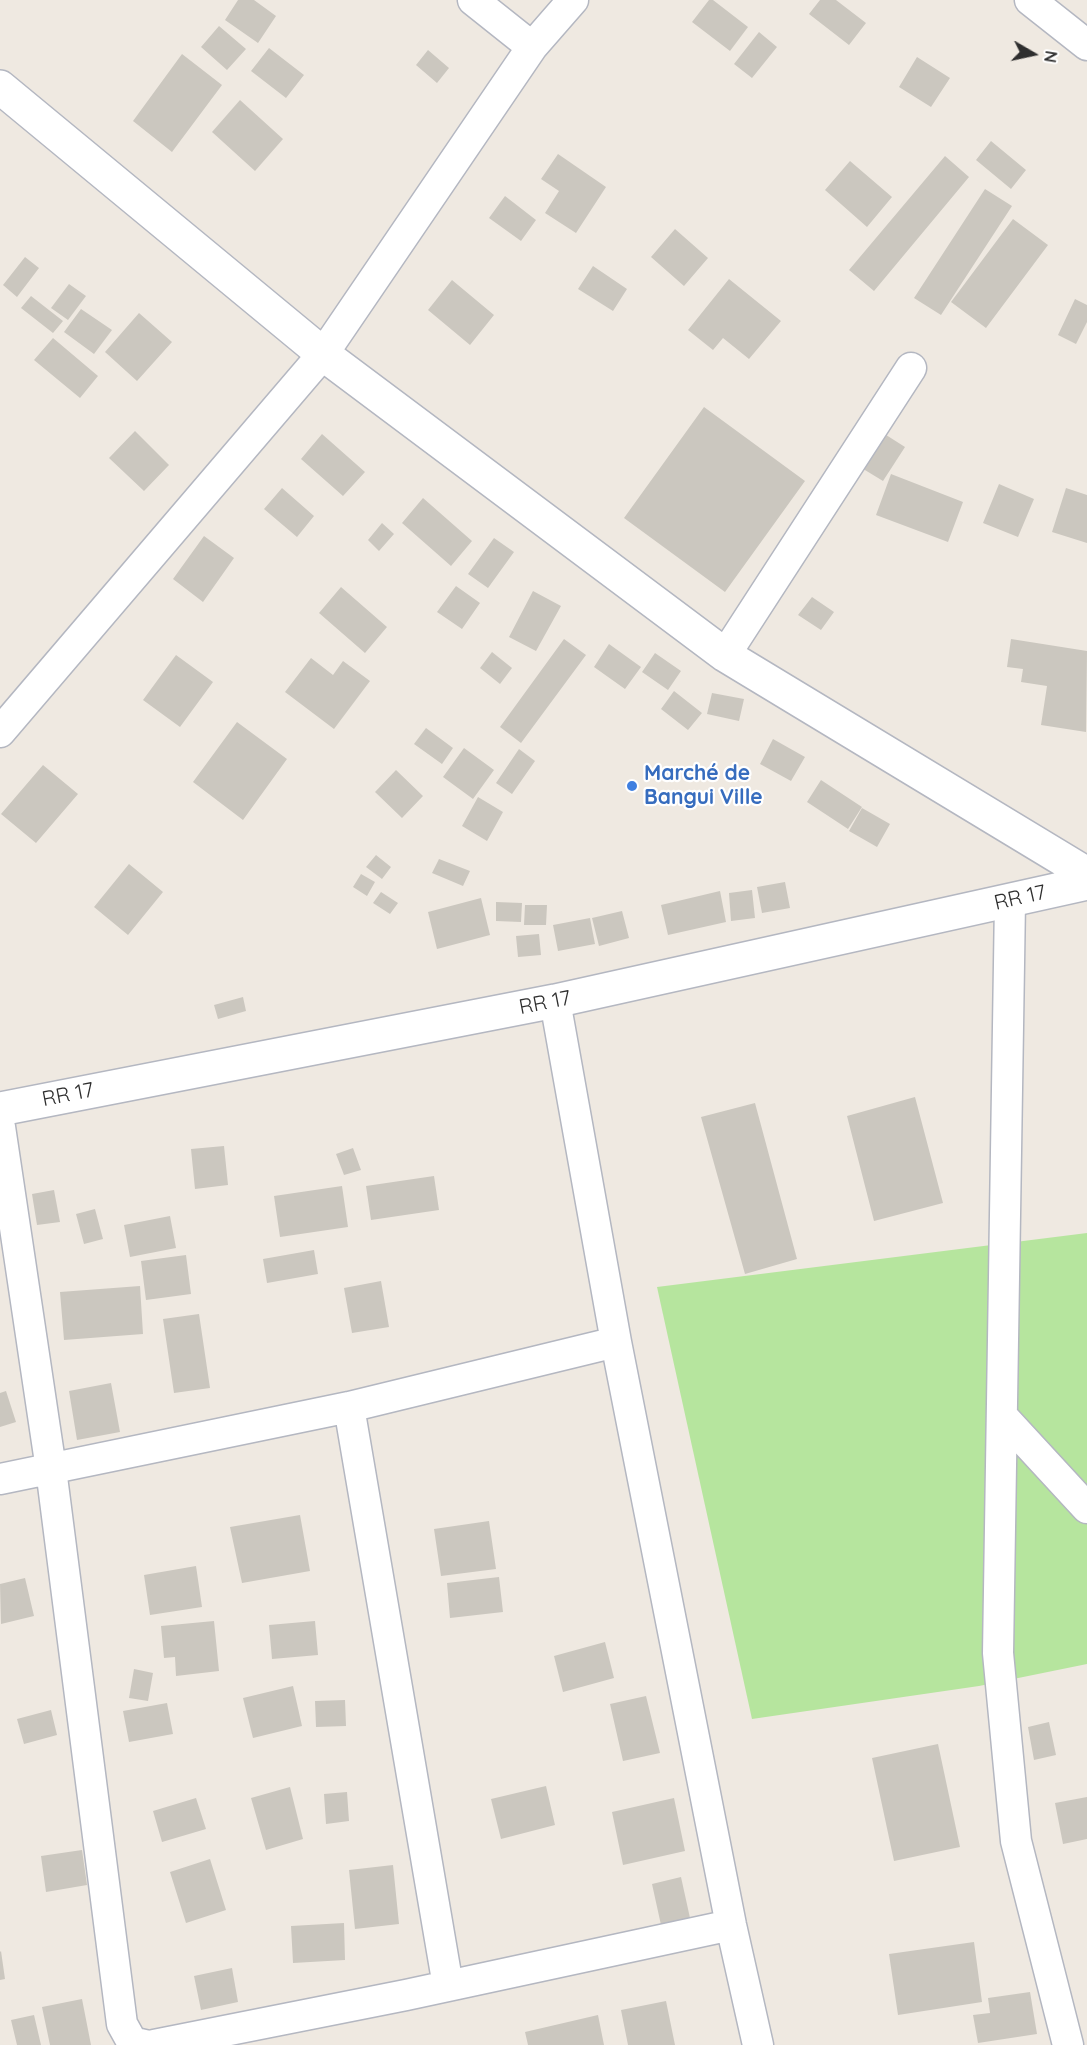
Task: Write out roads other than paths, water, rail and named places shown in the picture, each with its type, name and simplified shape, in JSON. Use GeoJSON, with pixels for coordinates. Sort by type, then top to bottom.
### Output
{"type":"FeatureCollection","features":[{"type":"Feature","properties":{"kind":"street"},"geometry":{"type":"LineString","coordinates":[[473,0],[532,47]]}},
{"type":"Feature","properties":{"kind":"street"},"geometry":{"type":"LineString","coordinates":[[0,732],[323,354],[532,47],[573,0]]}},
{"type":"Feature","properties":{"kind":"street"},"geometry":{"type":"LineString","coordinates":[[1030,0],[1087,45]]}},
{"type":"Feature","properties":{"kind":"street"},"geometry":{"type":"LineString","coordinates":[[0,87],[323,354],[725,655],[1087,874]]}},
{"type":"Feature","properties":{"kind":"street"},"geometry":{"type":"LineString","coordinates":[[725,655],[911,368]]}},
{"type":"Feature","properties":{"kind":"street","name":"RR 17"},"geometry":{"type":"LineString","coordinates":[[0,1109],[555,1001],[1087,883]]}},
{"type":"Feature","properties":{"kind":"street"},"geometry":{"type":"LineString","coordinates":[[1010,901],[1003,1418],[997,1619],[1016,1841],[1068,2045]]}},
{"type":"Feature","properties":{"kind":"street"},"geometry":{"type":"LineString","coordinates":[[555,1001],[616,1342],[731,1925],[758,2045]]}},
{"type":"Feature","properties":{"kind":"street"},"geometry":{"type":"LineString","coordinates":[[0,1127],[51,1469],[123,2024],[132,2042],[145,2045]]}},
{"type":"Feature","properties":{"kind":"street"},"geometry":{"type":"LineString","coordinates":[[0,1479],[350,1407],[616,1342]]}},
{"type":"Feature","properties":{"kind":"street"},"geometry":{"type":"LineString","coordinates":[[350,1407],[448,1986]]}},
{"type":"Feature","properties":{"kind":"street"},"geometry":{"type":"LineString","coordinates":[[1003,1418],[1087,1508]]}},
{"type":"Feature","properties":{"kind":"street"},"geometry":{"type":"LineString","coordinates":[[154,2045],[448,1986],[731,1925]]}},
{"type":"Feature","properties":{"kind":"place","name":"Marché de Bangui Ville"},"geometry":{"type":"Point","coordinates":[632,786]}}]}
